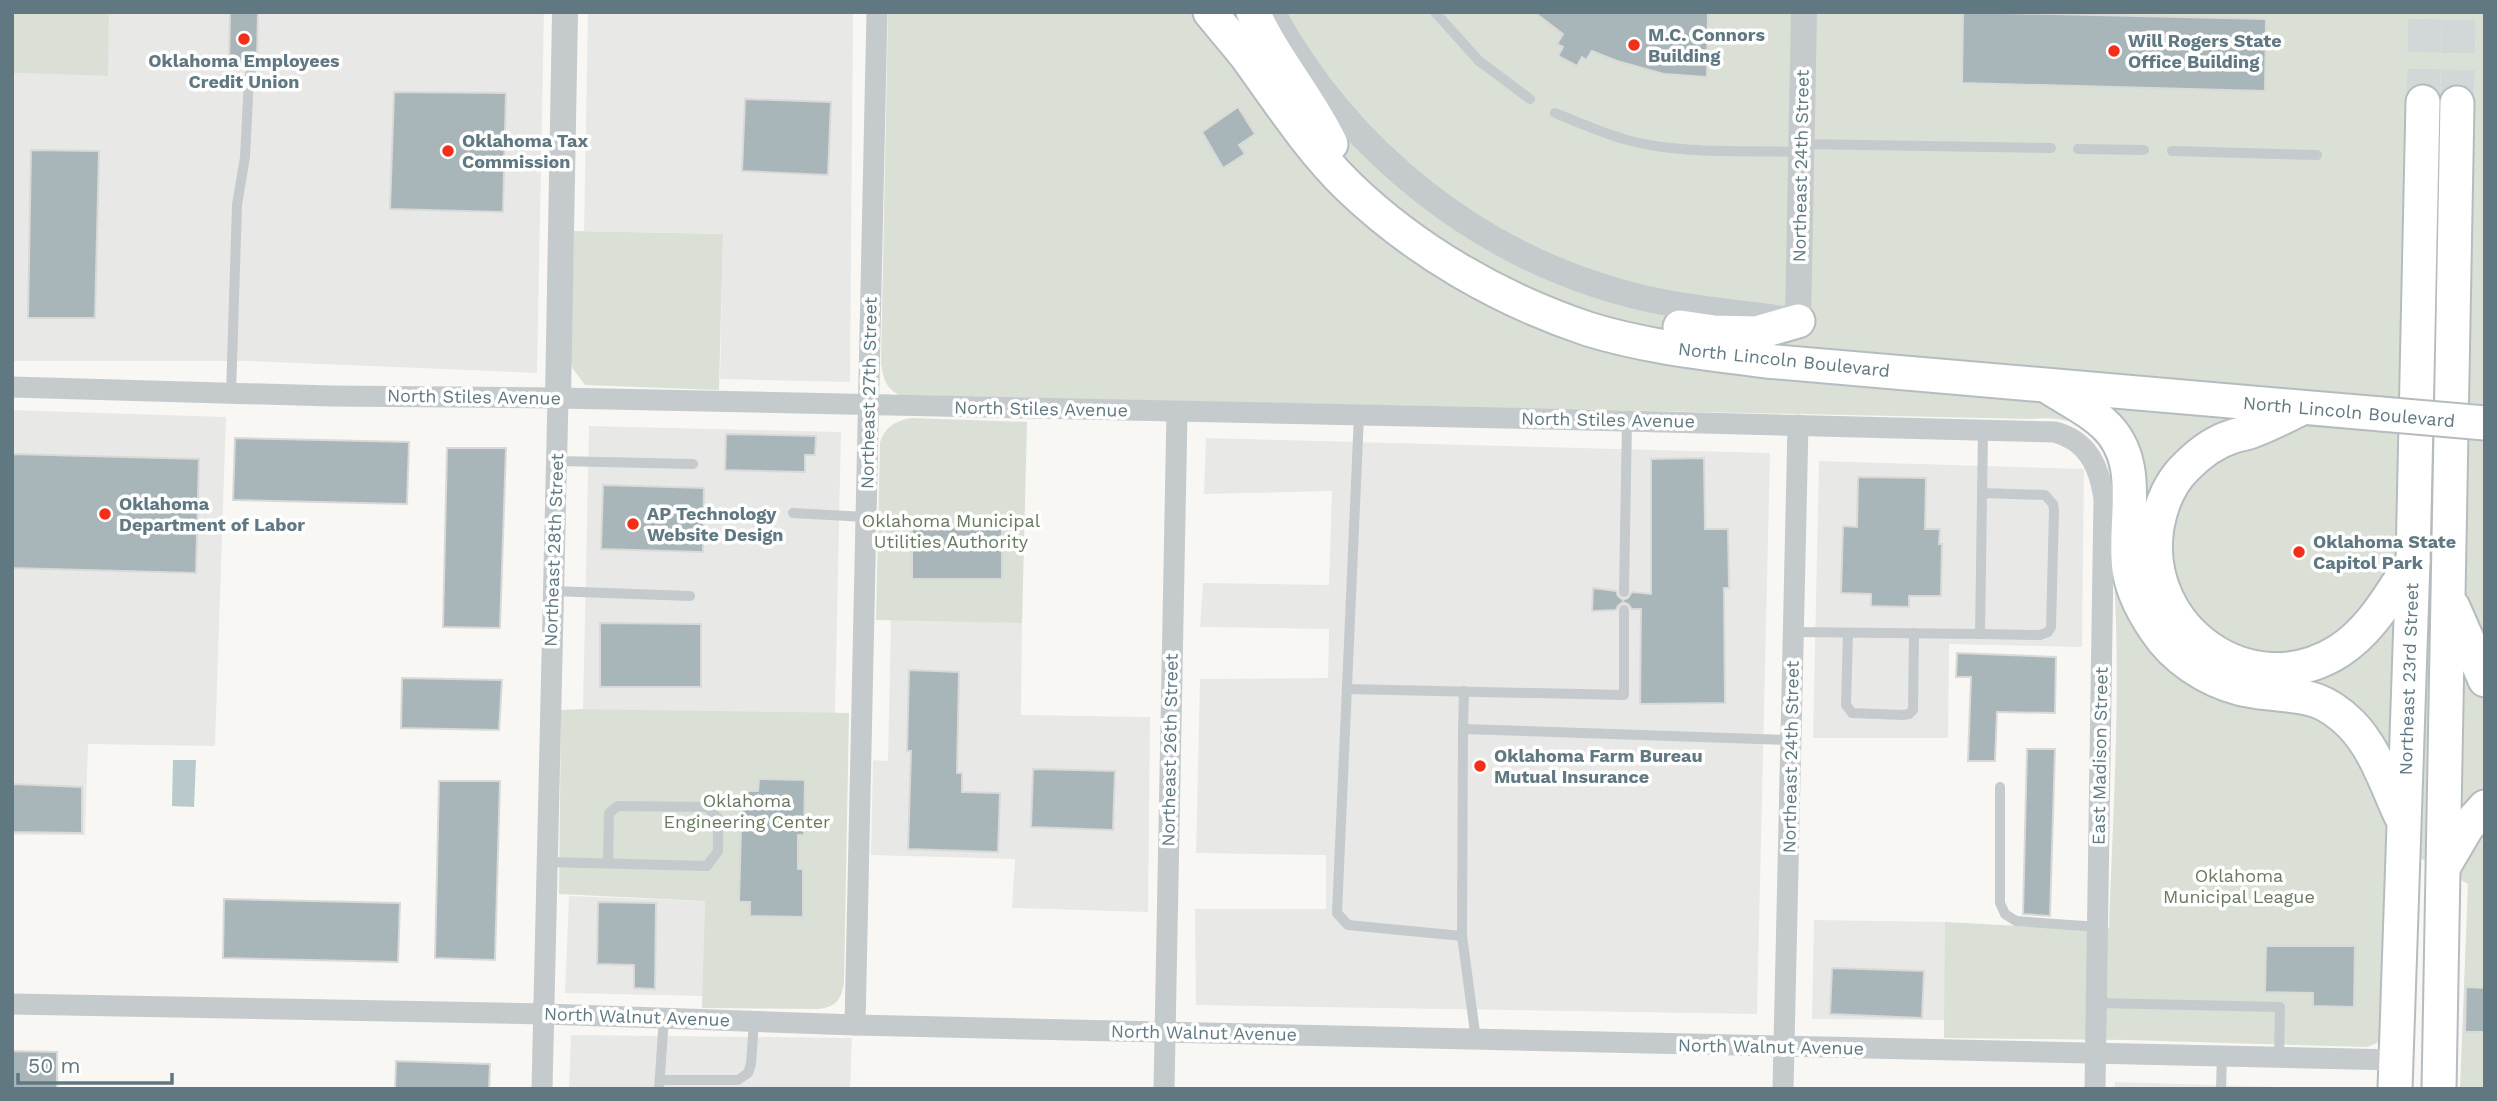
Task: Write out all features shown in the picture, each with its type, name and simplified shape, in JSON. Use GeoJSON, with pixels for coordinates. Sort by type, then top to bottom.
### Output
{"type":"FeatureCollection","features":[{"type":"Feature","properties":{"kind":"main road","name":"North Lincoln Boulevard"},"geometry":{"type":"LineString","coordinates":[[1210,12],[1245,55],[1291,120],[1348,186],[1394,226],[1460,271],[1522,303],[1589,329],[1665,348],[1766,361],[2485,423]]}},
{"type":"Feature","properties":{"kind":"main road"},"geometry":{"type":"LineString","coordinates":[[1253,12],[1280,62],[1330,141],[1348,186]]}},
{"type":"Feature","properties":{"kind":"main road","name":"Northeast 23rd Street"},"geometry":{"type":"LineString","coordinates":[[2395,1074],[2413,561],[2423,102]]}},
{"type":"Feature","properties":{"kind":"main road","name":"Northeast 23rd Street"},"geometry":{"type":"LineString","coordinates":[[2439,1089],[2457,103]]}},
{"type":"Feature","properties":{"kind":"main road"},"geometry":{"type":"LineString","coordinates":[[1522,303],[1591,307],[1714,332],[1756,333],[1797,321]]}},
{"type":"Feature","properties":{"kind":"main road"},"geometry":{"type":"LineString","coordinates":[[2045,385],[2103,423],[2124,453],[2129,484],[2129,570],[2136,594],[2150,622],[2166,643],[2188,664],[2208,677],[2232,687],[2256,692],[2308,696],[2332,708],[2352,724],[2365,742],[2404,824]]}},
{"type":"Feature","properties":{"kind":"main road"},"geometry":{"type":"LineString","coordinates":[[2302,408],[2250,432],[2217,443],[2201,453],[2176,478],[2161,509],[2155,552],[2164,595],[2178,620],[2200,643],[2231,660],[2263,668],[2312,663],[2338,651],[2373,621],[2413,561]]}},
{"type":"Feature","properties":{"kind":"main road"},"geometry":{"type":"LineString","coordinates":[[2447,592],[2485,680]]}},
{"type":"Feature","properties":{"kind":"main road"},"geometry":{"type":"LineString","coordinates":[[2443,868],[2467,827],[2485,807]]}},
{"type":"Feature","properties":{"kind":"street","name":"Northeast 28th Street"},"geometry":{"type":"LineString","coordinates":[[542,1089],[565,12]]}},
{"type":"Feature","properties":{"kind":"street","name":"Northeast 27th Street"},"geometry":{"type":"LineString","coordinates":[[855,1025],[877,12]]}},
{"type":"Feature","properties":{"kind":"street"},"geometry":{"type":"LineString","coordinates":[[1272,12],[1290,45],[1319,87],[1381,157],[1413,184],[1480,232],[1560,271],[1634,295],[1797,321]]}},
{"type":"Feature","properties":{"kind":"street","name":"Northeast 24th Street"},"geometry":{"type":"LineString","coordinates":[[1797,321],[1804,12]]}},
{"type":"Feature","properties":{"kind":"street","name":"North Stiles Avenue"},"geometry":{"type":"LineString","coordinates":[[12,387],[231,394],[868,404],[1798,425],[2055,432],[2070,436]]}},
{"type":"Feature","properties":{"kind":"street","name":"Northeast 26th Street"},"geometry":{"type":"LineString","coordinates":[[1164,1089],[1177,412]]}},
{"type":"Feature","properties":{"kind":"street","name":"Northeast 24th Street"},"geometry":{"type":"LineString","coordinates":[[1783,1089],[1798,425]]}},
{"type":"Feature","properties":{"kind":"street","name":"East Madison Street"},"geometry":{"type":"LineString","coordinates":[[2070,436],[2094,460],[2104,498],[2095,1089]]}},
{"type":"Feature","properties":{"kind":"street","name":"North Walnut Avenue"},"geometry":{"type":"LineString","coordinates":[[12,1004],[545,1014],[855,1025],[2222,1056],[2279,1058],[2395,1074]]}},
{"type":"Feature","properties":{"kind":"lane"},"geometry":{"type":"LineString","coordinates":[[1435,12],[1479,61],[1530,99]]}},
{"type":"Feature","properties":{"kind":"lane"},"geometry":{"type":"LineString","coordinates":[[231,394],[237,205],[246,156],[249,79],[252,66]]}},
{"type":"Feature","properties":{"kind":"lane"},"geometry":{"type":"LineString","coordinates":[[1555,113],[1616,136],[1651,144],[1701,149],[2051,148]]}},
{"type":"Feature","properties":{"kind":"lane"},"geometry":{"type":"LineString","coordinates":[[2078,149],[2144,150]]}},
{"type":"Feature","properties":{"kind":"lane"},"geometry":{"type":"LineString","coordinates":[[2172,151],[2318,155]]}},
{"type":"Feature","properties":{"kind":"lane"},"geometry":{"type":"LineString","coordinates":[[1359,415],[1337,913],[1348,925],[1462,936]]}},
{"type":"Feature","properties":{"kind":"lane"},"geometry":{"type":"LineString","coordinates":[[1624,592],[1627,421]]}},
{"type":"Feature","properties":{"kind":"lane"},"geometry":{"type":"LineString","coordinates":[[1980,634],[1983,431]]}},
{"type":"Feature","properties":{"kind":"lane"},"geometry":{"type":"LineString","coordinates":[[556,461],[694,464]]}},
{"type":"Feature","properties":{"kind":"lane"},"geometry":{"type":"LineString","coordinates":[[1793,632],[2040,635],[2048,632],[2051,627],[2053,504],[2045,495],[1982,493]]}},
{"type":"Feature","properties":{"kind":"lane"},"geometry":{"type":"LineString","coordinates":[[793,513],[866,517]]}},
{"type":"Feature","properties":{"kind":"lane"},"geometry":{"type":"LineString","coordinates":[[552,591],[690,596]]}},
{"type":"Feature","properties":{"kind":"lane"},"geometry":{"type":"LineString","coordinates":[[1347,689],[1624,695],[1625,610]]}},
{"type":"Feature","properties":{"kind":"lane"},"geometry":{"type":"LineString","coordinates":[[1848,632],[1848,710],[1852,713],[1903,715],[1913,710],[1914,633]]}},
{"type":"Feature","properties":{"kind":"lane"},"geometry":{"type":"LineString","coordinates":[[1464,691],[1462,936],[1476,1040]]}},
{"type":"Feature","properties":{"kind":"lane"},"geometry":{"type":"LineString","coordinates":[[1463,729],[1791,740]]}},
{"type":"Feature","properties":{"kind":"lane"},"geometry":{"type":"LineString","coordinates":[[2000,787],[2000,903],[2005,914],[2016,921],[2098,927]]}},
{"type":"Feature","properties":{"kind":"lane"},"geometry":{"type":"LineString","coordinates":[[547,862],[707,866],[718,851],[718,818],[707,807],[618,806],[609,813],[608,863]]}},
{"type":"Feature","properties":{"kind":"lane"},"geometry":{"type":"LineString","coordinates":[[2097,1003],[2280,1007],[2279,1058]]}},
{"type":"Feature","properties":{"kind":"lane"},"geometry":{"type":"LineString","coordinates":[[664,1018],[659,1084],[738,1080],[748,1073],[751,1064],[754,1021]]}},
{"type":"Feature","properties":{"kind":"lane"},"geometry":{"type":"LineString","coordinates":[[2221,1089],[2222,1056]]}},
{"type":"Feature","properties":{"kind":"shaded area"},"geometry":{"type":"Polygon","coordinates":[[[109,12],[544,12],[537,373],[250,361],[12,361],[12,73],[107,76],[109,12]]]}},
{"type":"Feature","properties":{"kind":"shaded area"},"geometry":{"type":"Polygon","coordinates":[[[588,12],[853,12],[850,382],[720,379],[723,234],[584,231],[588,12]]]}},
{"type":"Feature","properties":{"kind":"shaded area","name":"Oklahoma Department of Labor"},"geometry":{"type":"Polygon","coordinates":[[[12,410],[226,417],[215,746],[88,744],[85,835],[12,835],[12,410]]]}},
{"type":"Feature","properties":{"kind":"shaded area"},"geometry":{"type":"Polygon","coordinates":[[[589,426],[841,432],[835,714],[583,709],[589,426]]]}},
{"type":"Feature","properties":{"kind":"shaded area","name":"Oklahoma Farm Bureau Mutual Insurance"},"geometry":{"type":"Polygon","coordinates":[[[1206,438],[1770,453],[1757,1014],[1196,1005],[1195,909],[1326,909],[1326,855],[1196,853],[1200,679],[1328,678],[1329,629],[1200,627],[1203,583],[1329,585],[1332,491],[1204,494],[1206,438]]]}},
{"type":"Feature","properties":{"kind":"shaded area"},"geometry":{"type":"Polygon","coordinates":[[[1819,461],[2084,469],[2082,647],[1949,644],[1948,738],[1813,738],[1819,461]]]}},
{"type":"Feature","properties":{"kind":"shaded area"},"geometry":{"type":"Polygon","coordinates":[[[891,619],[1022,623],[1021,715],[1150,717],[1148,912],[1012,908],[1015,859],[871,855],[873,760],[888,761],[891,619]]]}},
{"type":"Feature","properties":{"kind":"shaded area"},"geometry":{"type":"Polygon","coordinates":[[[173,760],[196,760],[194,807],[172,806],[173,760]]]}},
{"type":"Feature","properties":{"kind":"shaded area"},"geometry":{"type":"Polygon","coordinates":[[[569,896],[705,901],[704,996],[565,993],[569,896]]]}},
{"type":"Feature","properties":{"kind":"shaded area"},"geometry":{"type":"Polygon","coordinates":[[[1814,920],[1945,922],[1945,1020],[1812,1019],[1814,920]]]}},
{"type":"Feature","properties":{"kind":"shaded area"},"geometry":{"type":"Polygon","coordinates":[[[571,1035],[852,1038],[850,1089],[569,1089],[571,1035]]]}},
{"type":"Feature","properties":{"kind":"shaded area"},"geometry":{"type":"Polygon","coordinates":[[[2115,1082],[2347,1089],[2115,1089],[2115,1082]]]}},
{"type":"Feature","properties":{"kind":"green space"},"geometry":{"type":"Polygon","coordinates":[[[12,12],[109,12],[108,76],[12,73],[12,12]]]}},
{"type":"Feature","properties":{"kind":"green space","name":"Oklahoma State Capitol Park"},"geometry":{"type":"Polygon","coordinates":[[[888,12],[2485,12],[2485,1089],[2460,1089],[2468,884],[2385,839],[2387,930],[2383,1034],[2377,1043],[2367,1047],[1944,1038],[1945,922],[2078,929],[2109,928],[2117,708],[2115,489],[2104,448],[2089,431],[2068,421],[2044,418],[899,395],[886,382],[881,364],[888,12]]]}},
{"type":"Feature","properties":{"kind":"green space"},"geometry":{"type":"Polygon","coordinates":[[[574,231],[723,234],[719,390],[585,385],[573,369],[570,359],[574,231]]]}},
{"type":"Feature","properties":{"kind":"green space","name":"Oklahoma Municipal Utilities Authority"},"geometry":{"type":"Polygon","coordinates":[[[912,418],[1027,422],[1022,623],[876,620],[880,443],[892,425],[912,418]]]}},
{"type":"Feature","properties":{"kind":"green space","name":"Oklahoma Engineering Center"},"geometry":{"type":"Polygon","coordinates":[[[561,710],[849,713],[844,983],[837,1002],[818,1009],[702,1008],[705,901],[559,894],[561,710]]]}},
{"type":"Feature","properties":{"kind":"building","name":"Oklahoma Employees Credit Union"},"geometry":{"type":"Polygon","coordinates":[[[258,12],[257,60],[250,58],[244,65],[229,65],[230,13],[258,12]]]}},
{"type":"Feature","properties":{"kind":"building","name":"M.C. Connors Building"},"geometry":{"type":"Polygon","coordinates":[[[1534,12],[1708,12],[1707,77],[1664,74],[1592,51],[1586,60],[1582,57],[1577,66],[1558,56],[1563,47],[1557,44],[1563,34],[1534,12]]]}},
{"type":"Feature","properties":{"kind":"building","name":"Will Rogers State Office Building"},"geometry":{"type":"Polygon","coordinates":[[[1963,12],[2266,19],[2265,91],[1962,83],[1963,12]]]}},
{"type":"Feature","properties":{"kind":"building","name":"Oklahoma Tax Commission"},"geometry":{"type":"Polygon","coordinates":[[[394,92],[506,93],[503,212],[390,209],[394,92]]]}},
{"type":"Feature","properties":{"kind":"building"},"geometry":{"type":"Polygon","coordinates":[[[745,99],[831,102],[828,175],[742,171],[745,99]]]}},
{"type":"Feature","properties":{"kind":"building"},"geometry":{"type":"Polygon","coordinates":[[[1238,107],[1255,134],[1239,145],[1245,154],[1223,168],[1202,132],[1238,107]]]}},
{"type":"Feature","properties":{"kind":"building"},"geometry":{"type":"Polygon","coordinates":[[[31,150],[99,151],[95,318],[28,318],[31,150]]]}},
{"type":"Feature","properties":{"kind":"building"},"geometry":{"type":"Polygon","coordinates":[[[726,434],[816,436],[815,455],[805,455],[805,472],[725,470],[726,434]]]}},
{"type":"Feature","properties":{"kind":"building"},"geometry":{"type":"Polygon","coordinates":[[[235,438],[409,442],[407,504],[233,500],[235,438]]]}},
{"type":"Feature","properties":{"kind":"building"},"geometry":{"type":"Polygon","coordinates":[[[447,448],[506,448],[500,628],[443,627],[447,448]]]}},
{"type":"Feature","properties":{"kind":"building","name":"Oklahoma Department of Labor"},"geometry":{"type":"Polygon","coordinates":[[[12,454],[199,459],[196,573],[12,568],[12,454]]]}},
{"type":"Feature","properties":{"kind":"building"},"geometry":{"type":"Polygon","coordinates":[[[1704,458],[1705,529],[1728,529],[1729,588],[1724,588],[1725,703],[1640,704],[1641,609],[1632,609],[1623,602],[1616,610],[1592,611],[1593,588],[1616,591],[1623,600],[1632,592],[1651,594],[1651,459],[1704,458]]]}},
{"type":"Feature","properties":{"kind":"building"},"geometry":{"type":"Polygon","coordinates":[[[1858,477],[1926,478],[1925,529],[1940,529],[1939,544],[1942,544],[1941,596],[1909,596],[1909,607],[1871,606],[1871,594],[1841,593],[1843,526],[1857,527],[1858,477]]]}},
{"type":"Feature","properties":{"kind":"building"},"geometry":{"type":"Polygon","coordinates":[[[603,485],[704,488],[703,552],[601,549],[603,485]]]}},
{"type":"Feature","properties":{"kind":"building"},"geometry":{"type":"Polygon","coordinates":[[[912,527],[1002,528],[1002,579],[912,579],[912,527]]]}},
{"type":"Feature","properties":{"kind":"building"},"geometry":{"type":"Polygon","coordinates":[[[600,623],[701,624],[701,687],[600,687],[600,623]]]}},
{"type":"Feature","properties":{"kind":"building"},"geometry":{"type":"Polygon","coordinates":[[[1957,653],[2056,657],[2055,713],[1997,712],[1995,761],[1968,761],[1971,677],[1956,677],[1957,653]]]}},
{"type":"Feature","properties":{"kind":"building"},"geometry":{"type":"Polygon","coordinates":[[[909,670],[959,672],[957,773],[962,773],[962,792],[1000,793],[998,852],[908,849],[911,751],[907,751],[909,670]]]}},
{"type":"Feature","properties":{"kind":"building"},"geometry":{"type":"Polygon","coordinates":[[[402,678],[502,680],[499,730],[401,728],[402,678]]]}},
{"type":"Feature","properties":{"kind":"building"},"geometry":{"type":"Polygon","coordinates":[[[2027,749],[2055,749],[2050,916],[2023,914],[2027,749]]]}},
{"type":"Feature","properties":{"kind":"building"},"geometry":{"type":"Polygon","coordinates":[[[1033,769],[1115,771],[1113,830],[1031,827],[1033,769]]]}},
{"type":"Feature","properties":{"kind":"building"},"geometry":{"type":"Polygon","coordinates":[[[759,779],[805,780],[804,835],[798,835],[798,869],[803,869],[803,917],[750,916],[750,902],[739,902],[742,791],[758,791],[759,779]]]}},
{"type":"Feature","properties":{"kind":"building"},"geometry":{"type":"Polygon","coordinates":[[[439,781],[500,781],[495,960],[435,958],[439,781]]]}},
{"type":"Feature","properties":{"kind":"building"},"geometry":{"type":"Polygon","coordinates":[[[12,784],[82,787],[82,833],[12,832],[12,784]]]}},
{"type":"Feature","properties":{"kind":"building"},"geometry":{"type":"Polygon","coordinates":[[[224,899],[400,903],[398,962],[223,958],[224,899]]]}},
{"type":"Feature","properties":{"kind":"building"},"geometry":{"type":"Polygon","coordinates":[[[598,902],[656,903],[655,989],[634,988],[634,965],[597,964],[598,902]]]}},
{"type":"Feature","properties":{"kind":"building"},"geometry":{"type":"Polygon","coordinates":[[[2266,946],[2355,946],[2354,1007],[2313,1006],[2313,993],[2265,992],[2266,946]]]}},
{"type":"Feature","properties":{"kind":"building"},"geometry":{"type":"Polygon","coordinates":[[[1832,968],[1924,971],[1922,1018],[1830,1014],[1832,968]]]}},
{"type":"Feature","properties":{"kind":"building"},"geometry":{"type":"Polygon","coordinates":[[[2466,987],[2485,988],[2485,1032],[2465,1032],[2466,987]]]}},
{"type":"Feature","properties":{"kind":"building"},"geometry":{"type":"Polygon","coordinates":[[[12,1051],[57,1052],[57,1089],[12,1089],[12,1051]]]}},
{"type":"Feature","properties":{"kind":"building"},"geometry":{"type":"Polygon","coordinates":[[[396,1061],[490,1064],[489,1089],[395,1089],[396,1061]]]}},
{"type":"Feature","properties":{"kind":"tunnel"},"geometry":{"type":"LineString","coordinates":[[2423,102],[2425,12]]}},
{"type":"Feature","properties":{"kind":"tunnel"},"geometry":{"type":"LineString","coordinates":[[2457,103],[2459,12]]}},
{"type":"Feature","properties":{"kind":"place","name":"Oklahoma Employees Credit Union"},"geometry":{"type":"Point","coordinates":[244,39]}},
{"type":"Feature","properties":{"kind":"place","name":"M.C. Connors Building"},"geometry":{"type":"Point","coordinates":[1634,45]}},
{"type":"Feature","properties":{"kind":"place","name":"Will Rogers State Office Building"},"geometry":{"type":"Point","coordinates":[2114,51]}},
{"type":"Feature","properties":{"kind":"place","name":"Oklahoma Tax Commission"},"geometry":{"type":"Point","coordinates":[448,151]}},
{"type":"Feature","properties":{"kind":"place","name":"Oklahoma Department of Labor"},"geometry":{"type":"Point","coordinates":[105,514]}},
{"type":"Feature","properties":{"kind":"place","name":"AP Technology Website Design"},"geometry":{"type":"Point","coordinates":[633,524]}},
{"type":"Feature","properties":{"kind":"place","name":"Oklahoma State Capitol Park"},"geometry":{"type":"Point","coordinates":[2299,552]}},
{"type":"Feature","properties":{"kind":"place","name":"Oklahoma Farm Bureau Mutual Insurance"},"geometry":{"type":"Point","coordinates":[1480,766]}},
{"type":"Feature","properties":{"kind":"park label","name":"Oklahoma Municipal League"},"geometry":{"type":"Point","coordinates":[2239,886]}}]}
